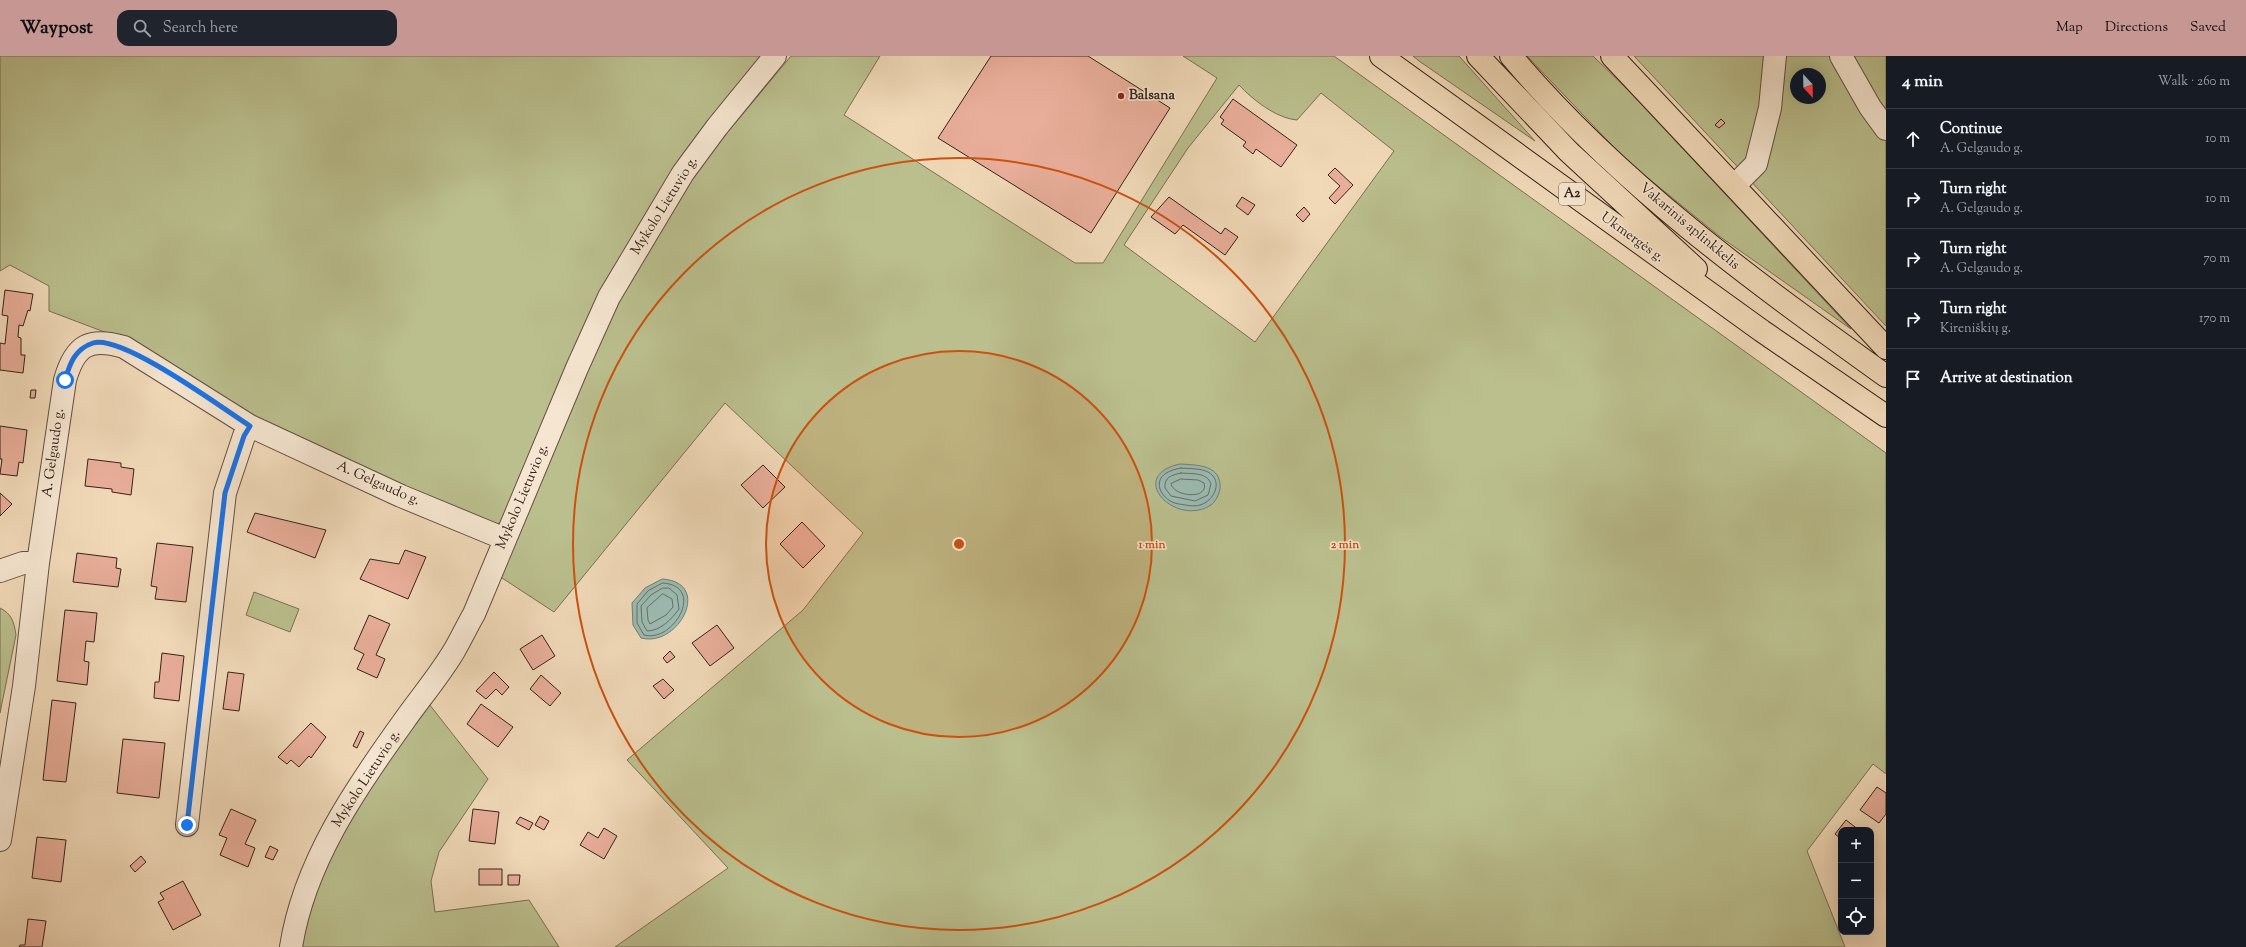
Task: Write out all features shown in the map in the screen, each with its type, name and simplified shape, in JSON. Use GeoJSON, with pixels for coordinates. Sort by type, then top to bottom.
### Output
{"type":"FeatureCollection","features":[{"type":"Feature","properties":{"kind":"highway","name":"Ukmergės g."},"geometry":{"type":"LineString","coordinates":[[1381,56],[1762,331],[1886,416]]}},
{"type":"Feature","properties":{"kind":"highway","name":"Vakarinis aplinkkelis"},"geometry":{"type":"LineString","coordinates":[[1478,56],[1569,152],[1762,331]]}},
{"type":"Feature","properties":{"kind":"highway","name":"Vakarinis aplinkkelis"},"geometry":{"type":"LineString","coordinates":[[1511,56],[1575,125],[1677,219],[1761,285],[1886,376]]}},
{"type":"Feature","properties":{"kind":"highway"},"geometry":{"type":"LineString","coordinates":[[1612,56],[1886,348]]}},
{"type":"Feature","properties":{"kind":"street","name":"Mykolo Lietuvio g."},"geometry":{"type":"LineString","coordinates":[[291,947],[296,917],[307,885],[329,838],[356,791],[454,651],[474,614],[609,297],[683,173],[717,127],[775,56]]}},
{"type":"Feature","properties":{"kind":"street"},"geometry":{"type":"LineString","coordinates":[[1734,185],[1756,164],[1770,108],[1775,56]]}},
{"type":"Feature","properties":{"kind":"street"},"geometry":{"type":"LineString","coordinates":[[1841,56],[1870,107],[1886,129]]}},
{"type":"Feature","properties":{"kind":"street","name":"A. Gelgaudo g."},"geometry":{"type":"LineString","coordinates":[[0,840],[24,686],[38,563],[65,380],[71,360],[80,350],[93,343],[106,342],[124,347],[250,426],[401,496],[505,539]]}},
{"type":"Feature","properties":{"kind":"street"},"geometry":{"type":"LineString","coordinates":[[187,825],[225,493],[244,436],[250,426]]}},
{"type":"Feature","properties":{"kind":"street"},"geometry":{"type":"LineString","coordinates":[[0,571],[23,563],[38,563]]}},
{"type":"Feature","properties":{"kind":"green space"},"geometry":{"type":"Polygon","coordinates":[[[0,56],[764,56],[713,117],[501,522],[495,525],[258,422],[139,345],[49,311],[49,286],[10,265],[0,271],[0,56]]]}},
{"type":"Feature","properties":{"kind":"green space"},"geometry":{"type":"Polygon","coordinates":[[[791,56],[880,56],[844,115],[1075,263],[1103,263],[1217,78],[1183,56],[1334,56],[1886,453],[1886,774],[1873,764],[1807,851],[1838,929],[1838,935],[1840,935],[1845,947],[615,947],[728,868],[627,760],[803,610],[863,533],[725,403],[554,612],[499,576],[619,295],[688,180],[791,56]],[[1239,85],[1188,148],[1124,245],[1255,342],[1394,151],[1321,93],[1297,120],[1281,116],[1258,102],[1239,85]]]}},
{"type":"Feature","properties":{"kind":"green space"},"geometry":{"type":"Polygon","coordinates":[[[1413,56],[1459,56],[1535,141],[1419,61],[1413,56]]]}},
{"type":"Feature","properties":{"kind":"green space"},"geometry":{"type":"Polygon","coordinates":[[[1527,56],[1593,56],[1630,92],[1851,329],[1719,236],[1627,161],[1527,56]]]}},
{"type":"Feature","properties":{"kind":"green space"},"geometry":{"type":"Polygon","coordinates":[[[1634,56],[1886,56],[1886,326],[1634,56]]]}},
{"type":"Feature","properties":{"kind":"green space"},"geometry":{"type":"Polygon","coordinates":[[[254,592],[299,609],[290,632],[246,615],[254,592]]]}},
{"type":"Feature","properties":{"kind":"green space"},"geometry":{"type":"Polygon","coordinates":[[[0,608],[4,610],[12,619],[16,635],[0,713],[0,608]]]}},
{"type":"Feature","properties":{"kind":"green space"},"geometry":{"type":"Polygon","coordinates":[[[429,704],[488,779],[439,852],[431,881],[435,912],[529,900],[559,947],[298,947],[311,894],[366,792],[429,704]]]}},
{"type":"Feature","properties":{"kind":"water"},"geometry":{"type":"Polygon","coordinates":[[[1180,464],[1208,468],[1217,475],[1220,481],[1219,494],[1211,505],[1197,510],[1184,510],[1171,505],[1162,498],[1156,488],[1157,479],[1164,470],[1180,464]]]}},
{"type":"Feature","properties":{"kind":"water"},"geometry":{"type":"Polygon","coordinates":[[[662,579],[677,583],[686,591],[688,602],[685,613],[678,625],[667,633],[655,638],[641,638],[633,625],[632,603],[645,588],[662,579]]]}},
{"type":"Feature","properties":{"kind":"building"},"geometry":{"type":"Polygon","coordinates":[[[991,56],[1088,56],[1170,108],[1091,233],[938,138],[991,56]]]}},
{"type":"Feature","properties":{"kind":"building"},"geometry":{"type":"Polygon","coordinates":[[[1233,99],[1297,145],[1281,167],[1256,149],[1253,154],[1243,146],[1246,142],[1221,124],[1224,120],[1220,117],[1233,99]]]}},
{"type":"Feature","properties":{"kind":"building"},"geometry":{"type":"Polygon","coordinates":[[[1721,119],[1725,123],[1719,128],[1715,125],[1721,119]]]}},
{"type":"Feature","properties":{"kind":"building"},"geometry":{"type":"Polygon","coordinates":[[[1335,168],[1353,185],[1335,204],[1329,198],[1340,186],[1328,175],[1335,168]]]}},
{"type":"Feature","properties":{"kind":"building"},"geometry":{"type":"Polygon","coordinates":[[[1169,197],[1221,234],[1225,228],[1238,237],[1225,255],[1183,225],[1175,234],[1151,217],[1169,197]]]}},
{"type":"Feature","properties":{"kind":"building"},"geometry":{"type":"Polygon","coordinates":[[[1242,197],[1255,205],[1248,215],[1236,206],[1242,197]]]}},
{"type":"Feature","properties":{"kind":"building"},"geometry":{"type":"Polygon","coordinates":[[[1304,207],[1310,214],[1303,222],[1296,215],[1304,207]]]}},
{"type":"Feature","properties":{"kind":"building"},"geometry":{"type":"Polygon","coordinates":[[[5,290],[33,294],[30,311],[28,310],[23,326],[19,325],[18,337],[21,338],[21,355],[25,355],[23,373],[0,370],[0,343],[5,344],[8,316],[2,315],[5,290]]]}},
{"type":"Feature","properties":{"kind":"building"},"geometry":{"type":"Polygon","coordinates":[[[31,390],[36,390],[35,398],[30,398],[31,390]]]}},
{"type":"Feature","properties":{"kind":"building"},"geometry":{"type":"Polygon","coordinates":[[[0,426],[27,430],[23,463],[19,462],[17,476],[0,474],[2,459],[0,459],[0,426]]]}},
{"type":"Feature","properties":{"kind":"building"},"geometry":{"type":"Polygon","coordinates":[[[88,459],[121,463],[121,467],[134,469],[131,495],[112,492],[112,489],[85,486],[88,459]]]}},
{"type":"Feature","properties":{"kind":"building"},"geometry":{"type":"Polygon","coordinates":[[[763,465],[785,487],[763,508],[741,485],[763,465]]]}},
{"type":"Feature","properties":{"kind":"building"},"geometry":{"type":"Polygon","coordinates":[[[0,493],[12,504],[0,516],[0,493]]]}},
{"type":"Feature","properties":{"kind":"building"},"geometry":{"type":"Polygon","coordinates":[[[255,513],[326,530],[315,558],[247,532],[255,513]]]}},
{"type":"Feature","properties":{"kind":"building"},"geometry":{"type":"Polygon","coordinates":[[[802,522],[825,546],[803,568],[780,544],[802,522]]]}},
{"type":"Feature","properties":{"kind":"building"},"geometry":{"type":"Polygon","coordinates":[[[157,543],[193,547],[186,602],[155,599],[157,587],[151,586],[157,543]]]}},
{"type":"Feature","properties":{"kind":"building"},"geometry":{"type":"Polygon","coordinates":[[[405,550],[426,557],[408,599],[360,579],[370,559],[399,564],[405,550]]]}},
{"type":"Feature","properties":{"kind":"building"},"geometry":{"type":"Polygon","coordinates":[[[77,553],[117,558],[116,568],[121,569],[118,587],[73,582],[77,553]]]}},
{"type":"Feature","properties":{"kind":"building"},"geometry":{"type":"Polygon","coordinates":[[[65,610],[97,613],[94,642],[86,641],[84,661],[89,662],[87,685],[57,681],[65,610]]]}},
{"type":"Feature","properties":{"kind":"building"},"geometry":{"type":"Polygon","coordinates":[[[369,615],[390,624],[376,655],[385,659],[377,678],[357,669],[364,654],[354,649],[369,615]]]}},
{"type":"Feature","properties":{"kind":"building"},"geometry":{"type":"Polygon","coordinates":[[[717,625],[734,648],[710,666],[692,643],[717,625]]]}},
{"type":"Feature","properties":{"kind":"building"},"geometry":{"type":"Polygon","coordinates":[[[542,635],[555,656],[533,670],[520,649],[542,635]]]}},
{"type":"Feature","properties":{"kind":"building"},"geometry":{"type":"Polygon","coordinates":[[[670,651],[675,657],[667,663],[663,658],[670,651]]]}},
{"type":"Feature","properties":{"kind":"building"},"geometry":{"type":"Polygon","coordinates":[[[162,653],[184,656],[179,701],[154,698],[155,682],[159,682],[162,653]]]}},
{"type":"Feature","properties":{"kind":"building"},"geometry":{"type":"Polygon","coordinates":[[[228,672],[244,674],[239,711],[223,709],[228,672]]]}},
{"type":"Feature","properties":{"kind":"building"},"geometry":{"type":"Polygon","coordinates":[[[494,672],[509,687],[502,695],[496,689],[486,699],[476,691],[494,672]]]}},
{"type":"Feature","properties":{"kind":"building"},"geometry":{"type":"Polygon","coordinates":[[[541,675],[561,693],[550,706],[530,689],[541,675]]]}},
{"type":"Feature","properties":{"kind":"building"},"geometry":{"type":"Polygon","coordinates":[[[663,679],[674,690],[664,699],[653,686],[663,679]]]}},
{"type":"Feature","properties":{"kind":"building"},"geometry":{"type":"Polygon","coordinates":[[[52,700],[76,703],[66,782],[43,780],[52,700]]]}},
{"type":"Feature","properties":{"kind":"building"},"geometry":{"type":"Polygon","coordinates":[[[481,704],[513,727],[498,747],[467,724],[481,704]]]}},
{"type":"Feature","properties":{"kind":"building"},"geometry":{"type":"Polygon","coordinates":[[[311,723],[326,737],[311,758],[309,756],[299,767],[291,760],[287,764],[278,757],[311,723]]]}},
{"type":"Feature","properties":{"kind":"building"},"geometry":{"type":"Polygon","coordinates":[[[360,731],[364,733],[357,748],[353,746],[360,731]]]}},
{"type":"Feature","properties":{"kind":"building"},"geometry":{"type":"Polygon","coordinates":[[[123,739],[165,743],[159,798],[117,793],[123,739]]]}},
{"type":"Feature","properties":{"kind":"building"},"geometry":{"type":"Polygon","coordinates":[[[1877,787],[1886,793],[1886,814],[1879,823],[1860,810],[1877,787]]]}},
{"type":"Feature","properties":{"kind":"building"},"geometry":{"type":"Polygon","coordinates":[[[231,809],[256,820],[245,844],[255,848],[248,867],[220,855],[227,838],[219,835],[231,809]]]}},
{"type":"Feature","properties":{"kind":"building"},"geometry":{"type":"Polygon","coordinates":[[[473,809],[499,812],[495,844],[469,841],[473,809]]]}},
{"type":"Feature","properties":{"kind":"building"},"geometry":{"type":"Polygon","coordinates":[[[540,816],[549,821],[544,830],[535,825],[540,816]]]}},
{"type":"Feature","properties":{"kind":"building"},"geometry":{"type":"Polygon","coordinates":[[[520,817],[533,823],[529,830],[516,823],[520,817]]]}},
{"type":"Feature","properties":{"kind":"building"},"geometry":{"type":"Polygon","coordinates":[[[1846,820],[1855,827],[1840,827],[1846,820]]]}},
{"type":"Feature","properties":{"kind":"building"},"geometry":{"type":"Polygon","coordinates":[[[604,828],[617,836],[604,859],[580,845],[588,832],[598,838],[604,828]]]}},
{"type":"Feature","properties":{"kind":"building"},"geometry":{"type":"Polygon","coordinates":[[[37,837],[66,840],[61,882],[32,878],[37,837]]]}},
{"type":"Feature","properties":{"kind":"building"},"geometry":{"type":"Polygon","coordinates":[[[270,846],[278,850],[273,860],[265,857],[270,846]]]}},
{"type":"Feature","properties":{"kind":"building"},"geometry":{"type":"Polygon","coordinates":[[[141,856],[146,862],[135,872],[130,866],[141,856]]]}},
{"type":"Feature","properties":{"kind":"building"},"geometry":{"type":"Polygon","coordinates":[[[479,869],[502,869],[502,885],[479,885],[479,869]]]}},
{"type":"Feature","properties":{"kind":"building"},"geometry":{"type":"Polygon","coordinates":[[[508,875],[520,875],[519,885],[508,885],[508,875]]]}},
{"type":"Feature","properties":{"kind":"building"},"geometry":{"type":"Polygon","coordinates":[[[183,881],[201,915],[173,930],[158,902],[164,899],[160,893],[183,881]]]}},
{"type":"Feature","properties":{"kind":"building"},"geometry":{"type":"Polygon","coordinates":[[[28,919],[46,921],[42,947],[19,947],[20,945],[25,945],[28,919]]]}},
{"type":"Feature","properties":{"kind":"place","name":"Balsana"},"geometry":{"type":"Point","coordinates":[1121,96]}},
{"type":"Feature","properties":{"kind":"route"},"geometry":{"type":"LineString","coordinates":[[65,380],[71,360],[80,350],[93,343],[106,342],[124,347],[137,354],[250,426],[244,436],[225,493],[187,825]]}}]}
